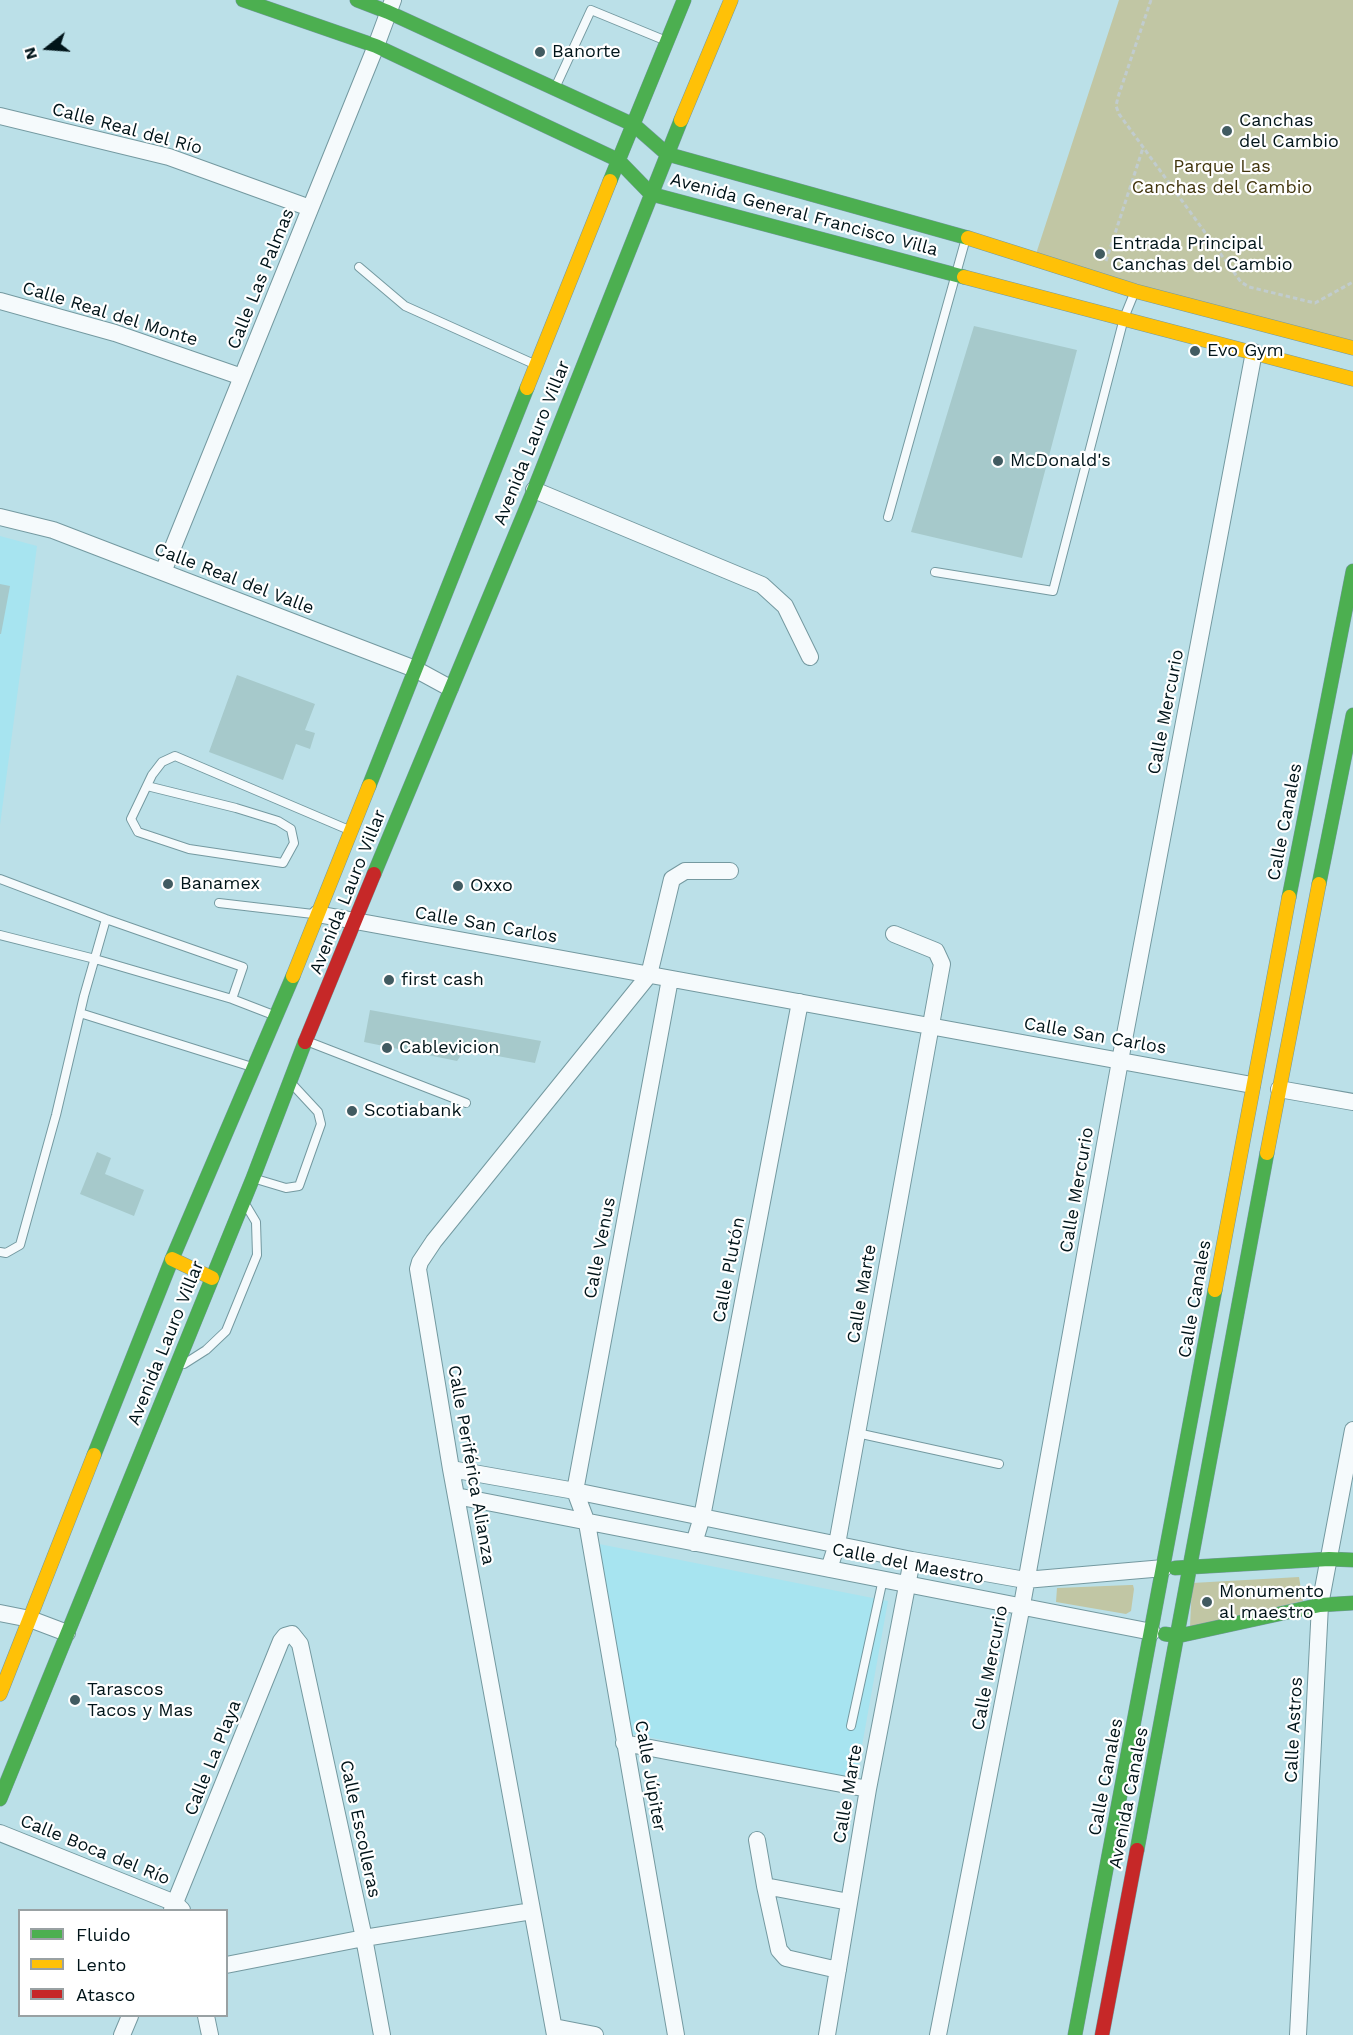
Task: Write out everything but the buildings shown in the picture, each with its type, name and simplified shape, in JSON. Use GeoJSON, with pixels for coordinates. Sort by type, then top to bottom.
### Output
{"type":"FeatureCollection","features":[{"type":"Feature","properties":{"kind":"main road","name":"Avenida General Francisco Villa"},"geometry":{"type":"LineString","coordinates":[[243,0],[376,46],[618,160],[651,194],[1353,379]]}},
{"type":"Feature","properties":{"kind":"main road","name":"Avenida General Francisco Villa"},"geometry":{"type":"LineString","coordinates":[[357,0],[390,6],[555,89],[633,125],[667,154],[966,237],[1135,291],[1353,348]]}},
{"type":"Feature","properties":{"kind":"main road","name":"Avenida Lauro Villar"},"geometry":{"type":"LineString","coordinates":[[0,1694],[172,1259],[277,1017],[618,160],[684,0]]}},
{"type":"Feature","properties":{"kind":"main road","name":"Avenida Lauro Villar"},"geometry":{"type":"LineString","coordinates":[[0,1799],[253,1178],[306,1040],[534,490],[667,154],[731,0]]}},
{"type":"Feature","properties":{"kind":"main road","name":"Calle Canales"},"geometry":{"type":"LineString","coordinates":[[1075,2035],[1164,1568],[1252,1085],[1353,571]]}},
{"type":"Feature","properties":{"kind":"main road"},"geometry":{"type":"LineString","coordinates":[[1189,1567],[1353,715]]}},
{"type":"Feature","properties":{"kind":"main road"},"geometry":{"type":"LineString","coordinates":[[1252,1085],[1280,1089]]}},
{"type":"Feature","properties":{"kind":"main road"},"geometry":{"type":"LineString","coordinates":[[172,1259],[212,1278]]}},
{"type":"Feature","properties":{"kind":"main road","name":"Calle del Maestro"},"geometry":{"type":"LineString","coordinates":[[1164,1568],[1329,1559],[1353,1560]]}},
{"type":"Feature","properties":{"kind":"main road","name":"Avenida Canales"},"geometry":{"type":"LineString","coordinates":[[1102,2035],[1189,1567]]}},
{"type":"Feature","properties":{"kind":"main road","name":"Calle del Maestro"},"geometry":{"type":"LineString","coordinates":[[1152,1632],[1178,1636],[1320,1605],[1353,1603]]}},
{"type":"Feature","properties":{"kind":"street","name":"Calle Las Palmas"},"geometry":{"type":"LineString","coordinates":[[163,572],[376,46],[390,6]]}},
{"type":"Feature","properties":{"kind":"street","name":"Calle Real del Río"},"geometry":{"type":"LineString","coordinates":[[0,116],[169,157],[310,208]]}},
{"type":"Feature","properties":{"kind":"street","name":"Calle Real del Monte"},"geometry":{"type":"LineString","coordinates":[[0,301],[116,333],[242,377]]}},
{"type":"Feature","properties":{"kind":"street","name":"Calle Mercurio"},"geometry":{"type":"LineString","coordinates":[[938,2035],[1022,1605],[1120,1061],[1254,352]]}},
{"type":"Feature","properties":{"kind":"street"},"geometry":{"type":"LineString","coordinates":[[534,490],[762,585],[785,606],[810,657]]}},
{"type":"Feature","properties":{"kind":"street","name":"Calle Real del Valle"},"geometry":{"type":"LineString","coordinates":[[0,517],[53,530],[415,669],[450,688]]}},
{"type":"Feature","properties":{"kind":"street"},"geometry":{"type":"LineString","coordinates":[[649,975],[672,879],[685,871],[730,871]]}},
{"type":"Feature","properties":{"kind":"street","name":"Calle San Carlos"},"geometry":{"type":"LineString","coordinates":[[317,914],[1252,1085]]}},
{"type":"Feature","properties":{"kind":"street"},"geometry":{"type":"LineString","coordinates":[[894,934],[936,951],[942,964],[931,1026]]}},
{"type":"Feature","properties":{"kind":"street","name":"Calle Periférica Alianza"},"geometry":{"type":"LineString","coordinates":[[554,2031],[451,1469],[419,1281],[420,1262],[434,1241],[649,975]]}},
{"type":"Feature","properties":{"kind":"street","name":"Calle Venus"},"geometry":{"type":"LineString","coordinates":[[575,1491],[670,979]]}},
{"type":"Feature","properties":{"kind":"street","name":"Calle Plutón"},"geometry":{"type":"LineString","coordinates":[[694,1543],[702,1516],[800,1002]]}},
{"type":"Feature","properties":{"kind":"street","name":"Calle Marte"},"geometry":{"type":"LineString","coordinates":[[829,1569],[837,1544],[931,1026]]}},
{"type":"Feature","properties":{"kind":"street"},"geometry":{"type":"LineString","coordinates":[[1280,1089],[1353,1102]]}},
{"type":"Feature","properties":{"kind":"street","name":"Calle Astros"},"geometry":{"type":"LineString","coordinates":[[1299,2035],[1320,1605],[1353,1430]]}},
{"type":"Feature","properties":{"kind":"street","name":"Calle del Maestro"},"geometry":{"type":"LineString","coordinates":[[451,1469],[575,1491],[912,1560],[1025,1580],[1164,1568]]}},
{"type":"Feature","properties":{"kind":"street"},"geometry":{"type":"LineString","coordinates":[[575,1491],[587,1523]]}},
{"type":"Feature","properties":{"kind":"street","name":"Calle del Maestro"},"geometry":{"type":"LineString","coordinates":[[456,1496],[1152,1632]]}},
{"type":"Feature","properties":{"kind":"street","name":"Calle Júpiter"},"geometry":{"type":"LineString","coordinates":[[587,1523],[676,2035]]}},
{"type":"Feature","properties":{"kind":"street","name":"Calle Marte"},"geometry":{"type":"LineString","coordinates":[[827,2035],[868,1789],[912,1560]]}},
{"type":"Feature","properties":{"kind":"street"},"geometry":{"type":"LineString","coordinates":[[0,1612],[30,1619],[67,1633]]}},
{"type":"Feature","properties":{"kind":"street","name":"Calle La Playa"},"geometry":{"type":"LineString","coordinates":[[177,1908],[281,1641],[285,1636],[292,1634]]}},
{"type":"Feature","properties":{"kind":"street","name":"Calle Escolleras"},"geometry":{"type":"LineString","coordinates":[[292,1634],[300,1644],[364,1938],[382,2035]]}},
{"type":"Feature","properties":{"kind":"street"},"geometry":{"type":"LineString","coordinates":[[624,1743],[868,1789]]}},
{"type":"Feature","properties":{"kind":"street","name":"Calle Boca del Río"},"geometry":{"type":"LineString","coordinates":[[0,1833],[177,1908]]}},
{"type":"Feature","properties":{"kind":"street"},"geometry":{"type":"LineString","coordinates":[[757,1840],[779,1950],[786,1958],[838,1970]]}},
{"type":"Feature","properties":{"kind":"street"},"geometry":{"type":"LineString","coordinates":[[765,1886],[849,1902]]}},
{"type":"Feature","properties":{"kind":"street"},"geometry":{"type":"LineString","coordinates":[[228,1965],[364,1938],[532,1911]]}},
{"type":"Feature","properties":{"kind":"street"},"geometry":{"type":"LineString","coordinates":[[122,2035],[130,2017]]}},
{"type":"Feature","properties":{"kind":"street"},"geometry":{"type":"LineString","coordinates":[[206,2017],[210,2035]]}},
{"type":"Feature","properties":{"kind":"street"},"geometry":{"type":"LineString","coordinates":[[554,2031],[595,2035]]}},
{"type":"Feature","properties":{"kind":"lane"},"geometry":{"type":"LineString","coordinates":[[555,89],[591,10],[667,41]]}},
{"type":"Feature","properties":{"kind":"lane"},"geometry":{"type":"LineString","coordinates":[[888,517],[966,237]]}},
{"type":"Feature","properties":{"kind":"lane"},"geometry":{"type":"LineString","coordinates":[[359,267],[405,306],[537,365]]}},
{"type":"Feature","properties":{"kind":"lane"},"geometry":{"type":"LineString","coordinates":[[935,572],[1053,591],[1124,318],[1135,291]]}},
{"type":"Feature","properties":{"kind":"lane"},"geometry":{"type":"LineString","coordinates":[[147,786],[278,820],[291,829],[294,843],[283,863],[189,849],[138,832],[131,819],[152,775],[162,762],[175,756],[350,831]]}},
{"type":"Feature","properties":{"kind":"lane"},"geometry":{"type":"LineString","coordinates":[[0,879],[243,967],[232,999]]}},
{"type":"Feature","properties":{"kind":"lane"},"geometry":{"type":"LineString","coordinates":[[219,903],[317,914]]}},
{"type":"Feature","properties":{"kind":"lane"},"geometry":{"type":"LineString","coordinates":[[0,1252],[6,1253],[20,1245],[106,919]]}},
{"type":"Feature","properties":{"kind":"lane"},"geometry":{"type":"LineString","coordinates":[[0,935],[95,959],[232,999],[277,1017]]}},
{"type":"Feature","properties":{"kind":"lane"},"geometry":{"type":"LineString","coordinates":[[80,1013],[255,1068]]}},
{"type":"Feature","properties":{"kind":"lane"},"geometry":{"type":"LineString","coordinates":[[306,1040],[466,1103]]}},
{"type":"Feature","properties":{"kind":"lane"},"geometry":{"type":"LineString","coordinates":[[253,1178],[286,1188],[299,1186],[321,1124],[318,1112],[290,1081]]}},
{"type":"Feature","properties":{"kind":"lane"},"geometry":{"type":"LineString","coordinates":[[174,1370],[206,1350],[226,1331],[257,1255],[256,1222],[243,1200]]}},
{"type":"Feature","properties":{"kind":"lane"},"geometry":{"type":"LineString","coordinates":[[857,1432],[999,1464]]}},
{"type":"Feature","properties":{"kind":"lane"},"geometry":{"type":"LineString","coordinates":[[851,1726],[883,1579]]}},
{"type":"Feature","properties":{"kind":"path"},"geometry":{"type":"LineString","coordinates":[[1151,0],[1116,106],[1119,114],[1143,148],[1241,282],[1249,287],[1315,303],[1353,282]]}},
{"type":"Feature","properties":{"kind":"path"},"geometry":{"type":"LineString","coordinates":[[1099,280],[1143,148]]}},
{"type":"Feature","properties":{"kind":"shaded area"},"geometry":{"type":"Polygon","coordinates":[[[0,536],[37,546],[0,825],[0,536]]]}},
{"type":"Feature","properties":{"kind":"shaded area"},"geometry":{"type":"Polygon","coordinates":[[[599,1544],[888,1601],[856,1779],[628,1733],[599,1544]]]}},
{"type":"Feature","properties":{"kind":"green space","name":"Canchas del Cambio"},"geometry":{"type":"Polygon","coordinates":[[[1119,0],[1353,0],[1353,341],[1034,260],[1119,0]]]}},
{"type":"Feature","properties":{"kind":"green space"},"geometry":{"type":"Polygon","coordinates":[[[1299,1577],[1303,1601],[1190,1627],[1192,1583],[1299,1577]]]}},
{"type":"Feature","properties":{"kind":"green space"},"geometry":{"type":"Polygon","coordinates":[[[1133,1585],[1131,1611],[1126,1614],[1056,1602],[1057,1588],[1133,1585]]]}},
{"type":"Feature","properties":{"kind":"traffic: fast"},"geometry":{"type":"LineString","coordinates":[[243,0],[376,46],[618,160],[651,194],[964,277]]}},
{"type":"Feature","properties":{"kind":"traffic: fast"},"geometry":{"type":"LineString","coordinates":[[357,0],[388,12],[634,125],[667,154],[968,238]]}},
{"type":"Feature","properties":{"kind":"traffic: fast"},"geometry":{"type":"LineString","coordinates":[[610,181],[684,0]]}},
{"type":"Feature","properties":{"kind":"traffic: fast"},"geometry":{"type":"LineString","coordinates":[[374,874],[534,490],[681,120]]}},
{"type":"Feature","properties":{"kind":"traffic: fast"},"geometry":{"type":"LineString","coordinates":[[369,786],[527,388]]}},
{"type":"Feature","properties":{"kind":"traffic: fast"},"geometry":{"type":"LineString","coordinates":[[1289,897],[1353,571]]}},
{"type":"Feature","properties":{"kind":"traffic: fast"},"geometry":{"type":"LineString","coordinates":[[1319,884],[1353,715]]}},
{"type":"Feature","properties":{"kind":"traffic: fast"},"geometry":{"type":"LineString","coordinates":[[94,1455],[172,1259],[293,976]]}},
{"type":"Feature","properties":{"kind":"traffic: fast"},"geometry":{"type":"LineString","coordinates":[[0,1799],[253,1178],[305,1042]]}},
{"type":"Feature","properties":{"kind":"traffic: fast"},"geometry":{"type":"LineString","coordinates":[[1137,1850],[1267,1153]]}},
{"type":"Feature","properties":{"kind":"traffic: fast"},"geometry":{"type":"LineString","coordinates":[[1075,2035],[1215,1290]]}},
{"type":"Feature","properties":{"kind":"traffic: fast"},"geometry":{"type":"LineString","coordinates":[[1175,1568],[1329,1559],[1353,1560]]}},
{"type":"Feature","properties":{"kind":"traffic: fast"},"geometry":{"type":"LineString","coordinates":[[1165,1634],[1178,1636],[1320,1605],[1353,1603]]}},
{"type":"Feature","properties":{"kind":"traffic: slow"},"geometry":{"type":"LineString","coordinates":[[681,120],[731,0]]}},
{"type":"Feature","properties":{"kind":"traffic: slow"},"geometry":{"type":"LineString","coordinates":[[527,388],[610,181]]}},
{"type":"Feature","properties":{"kind":"traffic: slow"},"geometry":{"type":"LineString","coordinates":[[968,238],[1135,291],[1353,348]]}},
{"type":"Feature","properties":{"kind":"traffic: slow"},"geometry":{"type":"LineString","coordinates":[[964,277],[1353,379]]}},
{"type":"Feature","properties":{"kind":"traffic: slow"},"geometry":{"type":"LineString","coordinates":[[293,976],[369,786]]}},
{"type":"Feature","properties":{"kind":"traffic: slow"},"geometry":{"type":"LineString","coordinates":[[1267,1153],[1319,884]]}},
{"type":"Feature","properties":{"kind":"traffic: slow"},"geometry":{"type":"LineString","coordinates":[[1215,1290],[1289,897]]}},
{"type":"Feature","properties":{"kind":"traffic: slow"},"geometry":{"type":"LineString","coordinates":[[172,1259],[212,1278]]}},
{"type":"Feature","properties":{"kind":"traffic: slow"},"geometry":{"type":"LineString","coordinates":[[0,1694],[94,1455]]}},
{"type":"Feature","properties":{"kind":"traffic: jam"},"geometry":{"type":"LineString","coordinates":[[305,1042],[374,874]]}},
{"type":"Feature","properties":{"kind":"traffic: jam"},"geometry":{"type":"LineString","coordinates":[[1102,2035],[1137,1850]]}},
{"type":"Feature","properties":{"kind":"place","name":"Banorte"},"geometry":{"type":"Point","coordinates":[540,52]}},
{"type":"Feature","properties":{"kind":"place","name":"Canchas del Cambio"},"geometry":{"type":"Point","coordinates":[1227,131]}},
{"type":"Feature","properties":{"kind":"place","name":"Entrada Principal Canchas del Cambio"},"geometry":{"type":"Point","coordinates":[1100,254]}},
{"type":"Feature","properties":{"kind":"place","name":"Evo Gym"},"geometry":{"type":"Point","coordinates":[1195,351]}},
{"type":"Feature","properties":{"kind":"place","name":"McDonald's"},"geometry":{"type":"Point","coordinates":[998,461]}},
{"type":"Feature","properties":{"kind":"place","name":"Banamex"},"geometry":{"type":"Point","coordinates":[168,884]}},
{"type":"Feature","properties":{"kind":"place","name":"Oxxo"},"geometry":{"type":"Point","coordinates":[458,886]}},
{"type":"Feature","properties":{"kind":"place","name":"first cash"},"geometry":{"type":"Point","coordinates":[389,980]}},
{"type":"Feature","properties":{"kind":"place","name":"Cablevicion"},"geometry":{"type":"Point","coordinates":[387,1048]}},
{"type":"Feature","properties":{"kind":"place","name":"Scotiabank"},"geometry":{"type":"Point","coordinates":[352,1111]}},
{"type":"Feature","properties":{"kind":"place","name":"Monumento al maestro"},"geometry":{"type":"Point","coordinates":[1207,1602]}},
{"type":"Feature","properties":{"kind":"place","name":"Tarascos Tacos y Mas"},"geometry":{"type":"Point","coordinates":[75,1700]}},
{"type":"Feature","properties":{"kind":"park label","name":"Parque Las Canchas del Cambio"},"geometry":{"type":"Point","coordinates":[1222,177]}}]}
